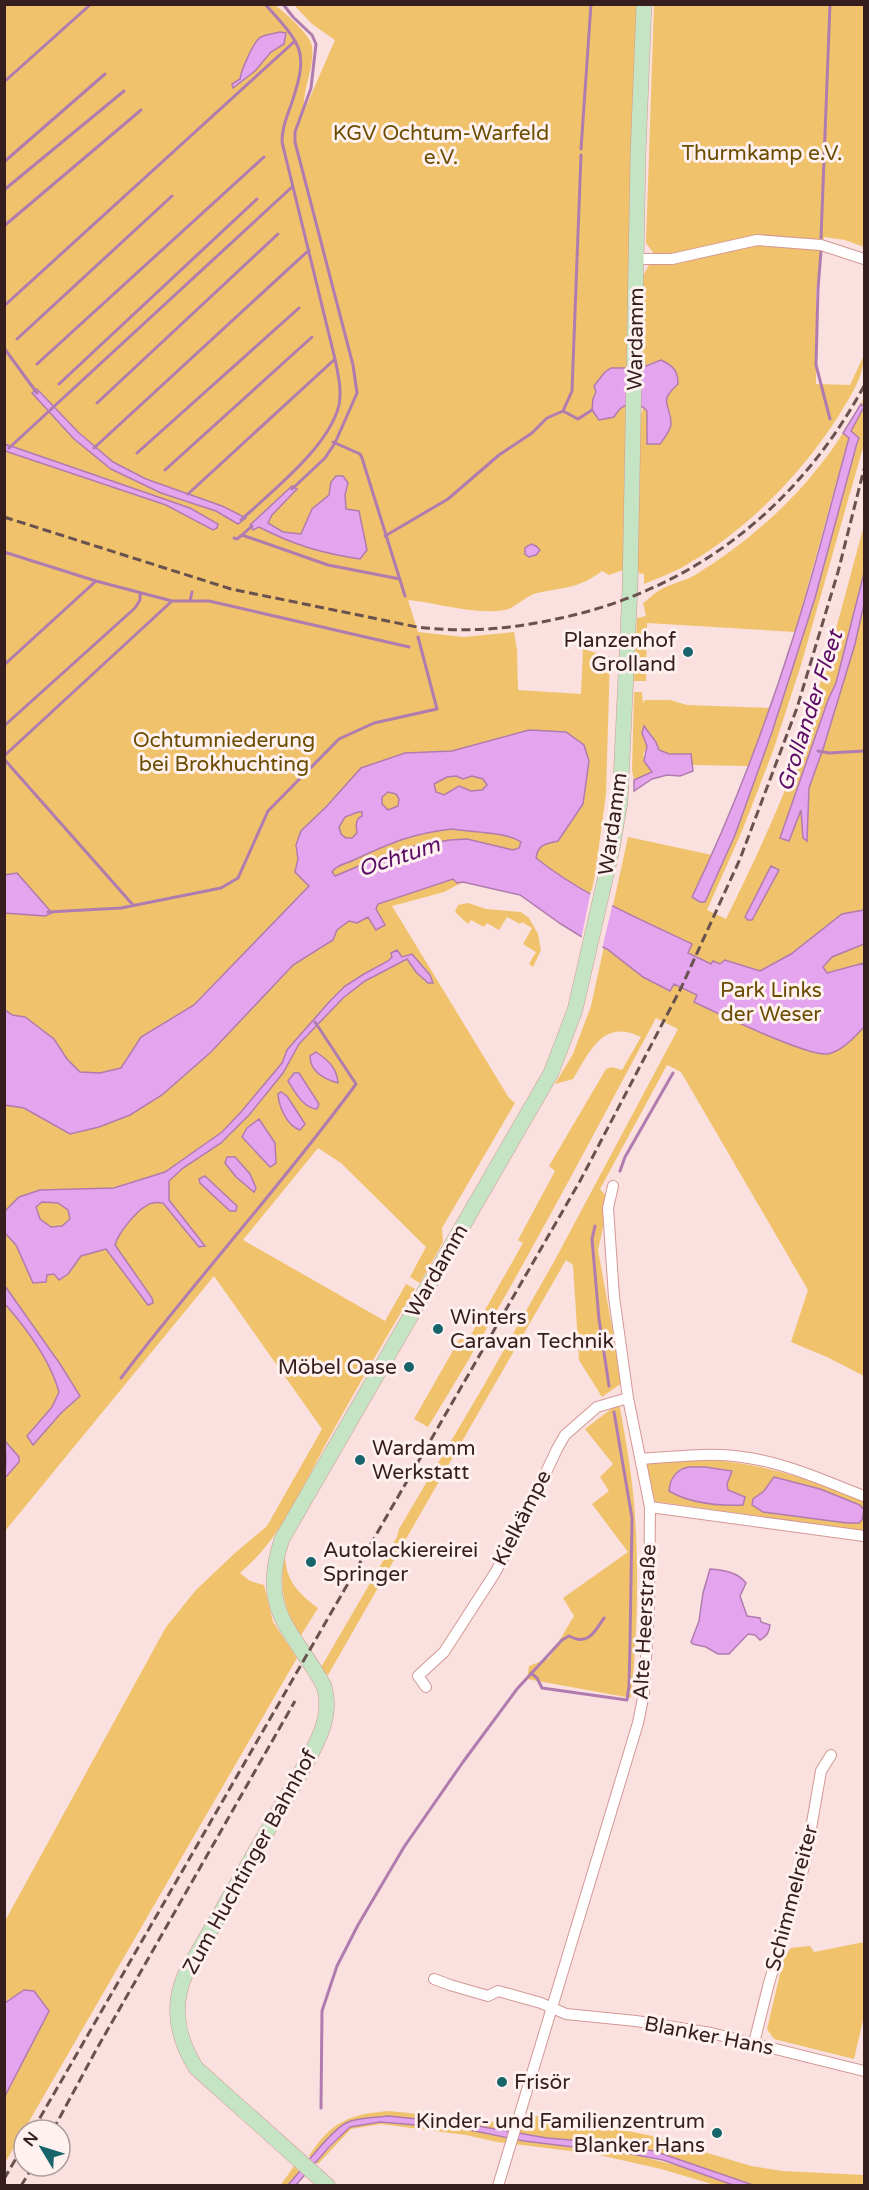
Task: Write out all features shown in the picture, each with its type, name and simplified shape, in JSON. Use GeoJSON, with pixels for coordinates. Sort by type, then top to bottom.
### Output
{"type":"FeatureCollection","features":[{"type":"Feature","properties":{"kind":"street","name":"Wardamm"},"geometry":{"type":"LineString","coordinates":[[274,1563],[282,1539],[551,1073],[575,1010],[590,948],[620,802],[630,588],[638,259],[638,155],[644,4]]}},
{"type":"Feature","properties":{"kind":"street"},"geometry":{"type":"LineString","coordinates":[[638,259],[672,259],[757,240],[820,245],[864,259]]}},
{"type":"Feature","properties":{"kind":"street","name":"Alte Heerstraße"},"geometry":{"type":"LineString","coordinates":[[498,2186],[638,1723],[644,1693],[649,1607],[650,1507],[628,1398],[614,1297],[608,1208],[613,1186]]}},
{"type":"Feature","properties":{"kind":"street","name":"Kielkämpe"},"geometry":{"type":"LineString","coordinates":[[426,1687],[418,1676],[444,1652],[495,1573],[565,1435],[597,1407],[628,1398]]}},
{"type":"Feature","properties":{"kind":"street"},"geometry":{"type":"LineString","coordinates":[[641,1459],[742,1456],[796,1471],[864,1496]]}},
{"type":"Feature","properties":{"kind":"street"},"geometry":{"type":"LineString","coordinates":[[650,1507],[864,1536]]}},
{"type":"Feature","properties":{"kind":"street","name":"Zum Huchtinger Bahnhof"},"geometry":{"type":"LineString","coordinates":[[274,1563],[273,1586],[284,1626],[324,1686],[327,1695],[327,1716],[309,1758],[185,1975],[180,1987],[177,2015],[184,2045],[195,2068],[328,2186]]}},
{"type":"Feature","properties":{"kind":"street","name":"Schimmelreiter"},"geometry":{"type":"LineString","coordinates":[[754,2043],[772,1972],[805,1863],[821,1771],[831,1755]]}},
{"type":"Feature","properties":{"kind":"street","name":"Blanker Hans"},"geometry":{"type":"LineString","coordinates":[[434,1979],[488,1996],[498,1990],[566,2014],[674,2026],[754,2043],[864,2071]]}},
{"type":"Feature","properties":{"kind":"green space","name":"Ochtumniederung bei Brokhuchting"},"geometry":{"type":"Polygon","coordinates":[[[5,5],[275,5],[302,30],[312,46],[312,62],[304,111],[335,40],[312,24],[294,5],[637,5],[628,368],[611,368],[595,386],[596,392],[593,399],[614,417],[619,408],[626,404],[623,570],[609,575],[602,571],[578,584],[537,593],[505,610],[468,610],[408,600],[418,632],[464,637],[514,632],[518,690],[581,694],[583,649],[610,657],[606,794],[595,875],[582,937],[520,895],[463,882],[444,892],[392,906],[509,1098],[515,1103],[442,1228],[443,1242],[420,1283],[410,1277],[426,1247],[341,1163],[318,1148],[243,1240],[385,1321],[406,1284],[415,1289],[349,1402],[290,1511],[268,1544],[240,1573],[250,1581],[264,1585],[273,1622],[297,1658],[31,2118],[12,2118],[12,2151],[5,2163],[5,2096],[49,2011],[9,1998],[5,2003],[5,1921],[166,1627],[196,1590],[267,1526],[322,1429],[214,1276],[5,1531],[5,5]]]}},
{"type":"Feature","properties":{"kind":"green space","name":"Thurmkamp e.V."},"geometry":{"type":"Polygon","coordinates":[[[654,5],[864,5],[864,247],[845,240],[824,237],[816,291],[816,384],[850,385],[864,355],[859,379],[838,417],[788,482],[727,538],[681,568],[644,584],[644,574],[639,573],[637,564],[638,413],[642,413],[643,407],[647,411],[647,444],[660,444],[671,424],[667,412],[667,398],[677,384],[677,375],[669,364],[661,360],[643,366],[643,276],[649,265],[655,264],[655,255],[646,243],[654,5]]]}},
{"type":"Feature","properties":{"kind":"green space","name":"Park Links der Weser"},"geometry":{"type":"Polygon","coordinates":[[[864,407],[864,444],[801,665],[773,751],[742,831],[707,910],[726,919],[783,795],[817,695],[864,525],[864,1376],[791,1342],[808,1290],[681,1072],[667,1065],[600,1189],[609,1200],[598,1250],[622,1383],[602,1397],[579,1360],[573,1265],[566,1260],[328,1675],[320,1669],[556,1258],[678,1029],[656,1018],[545,1224],[428,1427],[414,1419],[459,1340],[472,1333],[523,1243],[518,1240],[555,1171],[549,1166],[606,1069],[612,1067],[622,1070],[641,1037],[628,1032],[607,1035],[592,1048],[573,1079],[555,1084],[573,1054],[591,1006],[628,837],[712,855],[723,860],[840,505],[859,438],[851,431],[864,407]]]}},
{"type":"Feature","properties":{"kind":"green space"},"geometry":{"type":"Polygon","coordinates":[[[843,433],[849,437],[795,632],[647,623],[646,681],[634,681],[637,618],[646,616],[643,603],[661,589],[695,575],[758,530],[796,494],[843,433]]]}},
{"type":"Feature","properties":{"kind":"green space"},"geometry":{"type":"Polygon","coordinates":[[[634,692],[642,692],[643,703],[645,700],[670,700],[687,705],[770,708],[749,766],[692,765],[691,754],[669,754],[659,750],[649,731],[642,733],[647,746],[643,755],[653,772],[634,780],[632,770],[634,692]]]}},
{"type":"Feature","properties":{"kind":"green space"},"geometry":{"type":"Polygon","coordinates":[[[468,903],[486,909],[521,912],[529,918],[538,934],[541,950],[533,967],[529,964],[536,952],[523,944],[532,928],[507,917],[499,930],[487,923],[484,927],[471,920],[468,924],[455,912],[458,905],[468,903]]]}},
{"type":"Feature","properties":{"kind":"green space"},"geometry":{"type":"Polygon","coordinates":[[[619,1403],[631,1474],[637,1562],[635,1653],[631,1698],[527,1679],[529,1666],[549,1658],[574,1616],[563,1598],[628,1552],[592,1504],[609,1491],[600,1477],[613,1464],[585,1429],[619,1403]]]}},
{"type":"Feature","properties":{"kind":"green space"},"geometry":{"type":"Polygon","coordinates":[[[708,1460],[728,1462],[768,1469],[826,1486],[864,1501],[864,1533],[652,1501],[647,1465],[649,1462],[708,1460]],[[680,1469],[672,1478],[669,1488],[669,1491],[678,1496],[706,1501],[745,1497],[728,1490],[727,1484],[732,1471],[680,1469]],[[775,1477],[764,1491],[753,1499],[752,1505],[763,1512],[859,1523],[860,1505],[820,1489],[775,1477]]]}},
{"type":"Feature","properties":{"kind":"green space"},"geometry":{"type":"Polygon","coordinates":[[[285,1554],[290,1579],[304,1597],[318,1608],[300,1637],[286,1607],[284,1597],[282,1577],[285,1554]]]}},
{"type":"Feature","properties":{"kind":"green space"},"geometry":{"type":"Polygon","coordinates":[[[864,1942],[864,2016],[854,2059],[774,2039],[767,2029],[784,1957],[791,1948],[810,1946],[814,1952],[864,1942]]]}},
{"type":"Feature","properties":{"kind":"green space"},"geometry":{"type":"Polygon","coordinates":[[[389,2111],[505,2123],[523,2128],[527,2115],[574,2121],[652,2136],[751,2166],[782,2171],[864,2175],[864,2185],[715,2185],[661,2169],[595,2154],[381,2124],[351,2129],[318,2164],[316,2162],[350,2127],[380,2122],[465,2129],[524,2141],[631,2154],[731,2179],[654,2151],[547,2138],[466,2124],[388,2116],[357,2120],[330,2138],[312,2159],[309,2156],[325,2135],[342,2122],[375,2112],[389,2111]]]}},
{"type":"Feature","properties":{"kind":"green space"},"geometry":{"type":"Polygon","coordinates":[[[294,2166],[300,2172],[287,2185],[280,2186],[294,2166]]]}},
{"type":"Feature","properties":{"kind":"water"},"geometry":{"type":"Polygon","coordinates":[[[280,32],[286,33],[284,44],[271,52],[255,71],[233,88],[232,84],[240,79],[248,56],[258,39],[280,32]]]}},
{"type":"Feature","properties":{"kind":"water"},"geometry":{"type":"Polygon","coordinates":[[[661,360],[674,369],[678,384],[668,395],[671,426],[660,444],[647,444],[647,411],[643,407],[626,406],[620,409],[614,417],[599,420],[592,410],[596,392],[594,386],[605,372],[611,368],[641,368],[661,360]]]}},
{"type":"Feature","properties":{"kind":"water"},"geometry":{"type":"Polygon","coordinates":[[[37,389],[78,432],[113,462],[146,479],[222,506],[246,518],[238,524],[216,511],[161,493],[111,469],[74,439],[32,393],[37,389]]]}},
{"type":"Feature","properties":{"kind":"water"},"geometry":{"type":"Polygon","coordinates":[[[861,404],[864,407],[851,431],[859,438],[815,598],[772,732],[735,835],[705,902],[700,902],[692,897],[735,800],[772,702],[809,586],[849,438],[843,433],[861,404]]]}},
{"type":"Feature","properties":{"kind":"water"},"geometry":{"type":"Polygon","coordinates":[[[5,444],[190,508],[218,524],[217,528],[213,530],[166,505],[5,451],[5,444]]]}},
{"type":"Feature","properties":{"kind":"water"},"geometry":{"type":"Polygon","coordinates":[[[336,476],[343,476],[348,483],[345,495],[346,509],[359,511],[367,550],[360,559],[308,548],[259,527],[253,530],[250,525],[292,486],[297,489],[272,515],[268,523],[283,532],[301,534],[312,509],[329,495],[331,482],[336,476]]]}},
{"type":"Feature","properties":{"kind":"water"},"geometry":{"type":"Polygon","coordinates":[[[531,544],[540,550],[536,555],[529,557],[525,554],[525,548],[531,544]]]}},
{"type":"Feature","properties":{"kind":"water"},"geometry":{"type":"Polygon","coordinates":[[[864,573],[864,604],[855,644],[809,788],[807,841],[803,838],[801,810],[789,841],[780,838],[836,683],[864,573]]]}},
{"type":"Feature","properties":{"kind":"water"},"geometry":{"type":"Polygon","coordinates":[[[644,726],[659,750],[669,754],[691,754],[693,771],[680,776],[667,775],[652,779],[634,791],[634,780],[652,772],[644,761],[647,746],[642,733],[644,726]]]}},
{"type":"Feature","properties":{"kind":"water","name":"Ochtum"},"geometry":{"type":"Polygon","coordinates":[[[529,730],[566,732],[584,745],[589,761],[583,804],[558,841],[541,847],[536,858],[591,895],[692,944],[688,953],[711,964],[713,961],[720,964],[725,960],[760,971],[791,954],[842,914],[864,910],[864,944],[832,957],[823,967],[827,973],[864,963],[864,1027],[848,1043],[833,1053],[816,1053],[801,1048],[694,1002],[697,995],[674,984],[670,991],[643,977],[607,949],[561,924],[520,895],[463,882],[457,883],[453,879],[378,904],[376,909],[385,925],[376,930],[368,917],[357,923],[349,921],[337,930],[333,940],[293,965],[211,1052],[162,1095],[130,1115],[99,1127],[70,1134],[24,1108],[5,1105],[4,1009],[12,1015],[25,1017],[54,1039],[67,1059],[80,1072],[100,1073],[121,1068],[141,1037],[194,1005],[309,886],[295,872],[298,859],[296,845],[301,831],[361,768],[405,753],[452,751],[529,730]],[[456,776],[447,777],[434,784],[436,792],[444,795],[459,786],[471,791],[482,790],[487,785],[483,779],[472,776],[463,779],[456,776]],[[388,792],[382,797],[382,804],[388,810],[398,806],[399,799],[396,794],[388,792]],[[362,812],[345,817],[339,827],[341,834],[346,838],[352,838],[357,833],[356,823],[362,816],[362,812]],[[452,829],[391,844],[339,866],[332,872],[335,876],[392,852],[450,840],[467,839],[513,850],[519,848],[521,842],[507,836],[488,833],[452,829]]]}},
{"type":"Feature","properties":{"kind":"water"},"geometry":{"type":"Polygon","coordinates":[[[771,866],[779,870],[752,920],[748,920],[745,917],[771,866]]]}},
{"type":"Feature","properties":{"kind":"water"},"geometry":{"type":"Polygon","coordinates":[[[17,873],[52,913],[45,916],[5,913],[5,875],[17,873]]]}},
{"type":"Feature","properties":{"kind":"water"},"geometry":{"type":"Polygon","coordinates":[[[397,950],[402,957],[412,954],[430,975],[433,983],[428,983],[416,972],[407,959],[365,981],[343,998],[299,1044],[283,1073],[249,1115],[221,1143],[183,1168],[169,1181],[169,1200],[205,1246],[199,1247],[163,1203],[148,1205],[125,1227],[115,1245],[152,1298],[153,1303],[148,1305],[106,1249],[81,1256],[68,1274],[59,1280],[54,1274],[47,1275],[46,1282],[33,1283],[16,1245],[5,1233],[5,1211],[19,1197],[40,1190],[114,1188],[165,1172],[222,1132],[282,1063],[287,1050],[330,1001],[345,986],[388,961],[392,957],[391,953],[397,950]],[[42,1202],[36,1207],[40,1219],[51,1227],[62,1226],[70,1219],[68,1210],[58,1203],[42,1202]]]}},
{"type":"Feature","properties":{"kind":"water"},"geometry":{"type":"Polygon","coordinates":[[[316,1052],[331,1065],[338,1083],[315,1071],[310,1056],[316,1052]]]}},
{"type":"Feature","properties":{"kind":"water"},"geometry":{"type":"Polygon","coordinates":[[[294,1073],[299,1073],[319,1104],[317,1109],[304,1103],[288,1081],[294,1073]]]}},
{"type":"Feature","properties":{"kind":"water"},"geometry":{"type":"Polygon","coordinates":[[[281,1092],[287,1096],[305,1124],[300,1130],[291,1125],[284,1115],[278,1094],[281,1092]]]}},
{"type":"Feature","properties":{"kind":"water"},"geometry":{"type":"Polygon","coordinates":[[[259,1119],[275,1143],[276,1163],[270,1167],[242,1137],[247,1128],[259,1119]]]}},
{"type":"Feature","properties":{"kind":"water"},"geometry":{"type":"Polygon","coordinates":[[[227,1157],[235,1157],[250,1174],[256,1188],[254,1192],[236,1177],[225,1163],[227,1157]]]}},
{"type":"Feature","properties":{"kind":"water"},"geometry":{"type":"Polygon","coordinates":[[[205,1176],[237,1206],[236,1211],[230,1211],[200,1183],[199,1179],[205,1176]]]}},
{"type":"Feature","properties":{"kind":"water"},"geometry":{"type":"Polygon","coordinates":[[[5,1286],[80,1396],[61,1413],[33,1445],[27,1436],[52,1407],[59,1392],[50,1368],[37,1345],[5,1304],[5,1286]]]}},
{"type":"Feature","properties":{"kind":"water"},"geometry":{"type":"Polygon","coordinates":[[[5,1441],[19,1457],[19,1462],[5,1478],[6,1458],[5,1441]]]}},
{"type":"Feature","properties":{"kind":"water"},"geometry":{"type":"Polygon","coordinates":[[[689,1467],[732,1471],[727,1484],[728,1490],[745,1497],[743,1505],[705,1503],[686,1499],[669,1491],[675,1475],[689,1467]]]}},
{"type":"Feature","properties":{"kind":"water"},"geometry":{"type":"Polygon","coordinates":[[[774,1477],[820,1489],[860,1505],[864,1510],[862,1520],[859,1523],[847,1523],[763,1512],[752,1505],[753,1499],[764,1491],[774,1477]]]}},
{"type":"Feature","properties":{"kind":"water"},"geometry":{"type":"Polygon","coordinates":[[[710,1569],[735,1574],[743,1579],[746,1583],[740,1596],[747,1616],[760,1618],[761,1622],[770,1625],[768,1632],[760,1640],[755,1635],[748,1634],[729,1654],[718,1654],[691,1642],[699,1621],[703,1593],[710,1569]]]}},
{"type":"Feature","properties":{"kind":"water"},"geometry":{"type":"Polygon","coordinates":[[[24,1990],[34,1991],[49,2011],[5,2096],[5,2003],[24,1990]]]}},
{"type":"Feature","properties":{"kind":"water"},"geometry":{"type":"Polygon","coordinates":[[[388,2116],[466,2124],[547,2138],[654,2151],[753,2185],[733,2185],[663,2160],[631,2154],[524,2141],[465,2129],[380,2122],[350,2127],[296,2185],[287,2186],[324,2143],[346,2123],[388,2116]]]}},
{"type":"Feature","properties":{"kind":"pier"},"geometry":{"type":"Polygon","coordinates":[[[591,890],[613,902],[602,949],[581,940],[591,890]]]}},
{"type":"Feature","properties":{"kind":"waterway"},"geometry":{"type":"LineString","coordinates":[[4,82],[91,4]]}},
{"type":"Feature","properties":{"kind":"waterway"},"geometry":{"type":"LineString","coordinates":[[241,520],[312,452],[333,421],[340,399],[335,359],[282,142],[284,127],[297,84],[301,58],[294,39],[265,4]]}},
{"type":"Feature","properties":{"kind":"waterway"},"geometry":{"type":"LineString","coordinates":[[283,4],[312,35],[316,44],[311,88],[295,132],[295,142],[353,365],[357,393],[335,443],[325,458],[292,489]]}},
{"type":"Feature","properties":{"kind":"waterway"},"geometry":{"type":"LineString","coordinates":[[581,149],[591,4]]}},
{"type":"Feature","properties":{"kind":"waterway"},"geometry":{"type":"LineString","coordinates":[[821,238],[830,4]]}},
{"type":"Feature","properties":{"kind":"waterway"},"geometry":{"type":"LineString","coordinates":[[4,306],[295,41]]}},
{"type":"Feature","properties":{"kind":"waterway"},"geometry":{"type":"LineString","coordinates":[[4,162],[105,74]]}},
{"type":"Feature","properties":{"kind":"waterway"},"geometry":{"type":"LineString","coordinates":[[4,190],[124,91]]}},
{"type":"Feature","properties":{"kind":"waterway"},"geometry":{"type":"LineString","coordinates":[[4,226],[141,110]]}},
{"type":"Feature","properties":{"kind":"waterway"},"geometry":{"type":"LineString","coordinates":[[563,411],[572,391],[581,155]]}},
{"type":"Feature","properties":{"kind":"waterway"},"geometry":{"type":"LineString","coordinates":[[37,364],[264,157]]}},
{"type":"Feature","properties":{"kind":"waterway"},"geometry":{"type":"LineString","coordinates":[[9,448],[292,187]]}},
{"type":"Feature","properties":{"kind":"waterway"},"geometry":{"type":"LineString","coordinates":[[17,339],[172,196]]}},
{"type":"Feature","properties":{"kind":"waterway"},"geometry":{"type":"LineString","coordinates":[[59,384],[257,199]]}},
{"type":"Feature","properties":{"kind":"waterway"},"geometry":{"type":"LineString","coordinates":[[97,403],[278,234]]}},
{"type":"Feature","properties":{"kind":"waterway"},"geometry":{"type":"LineString","coordinates":[[94,448],[309,250]]}},
{"type":"Feature","properties":{"kind":"waterway"},"geometry":{"type":"LineString","coordinates":[[821,251],[816,365],[830,419]]}},
{"type":"Feature","properties":{"kind":"waterway"},"geometry":{"type":"LineString","coordinates":[[137,453],[299,308]]}},
{"type":"Feature","properties":{"kind":"waterway"},"geometry":{"type":"LineString","coordinates":[[165,470],[312,337]]}},
{"type":"Feature","properties":{"kind":"waterway"},"geometry":{"type":"LineString","coordinates":[[4,348],[37,393]]}},
{"type":"Feature","properties":{"kind":"waterway"},"geometry":{"type":"LineString","coordinates":[[188,494],[335,359]]}},
{"type":"Feature","properties":{"kind":"waterway"},"geometry":{"type":"LineString","coordinates":[[385,536],[448,499],[499,455],[532,433],[547,418],[563,411],[578,419],[592,410]]}},
{"type":"Feature","properties":{"kind":"waterway"},"geometry":{"type":"LineString","coordinates":[[333,442],[360,454],[362,458],[405,596]]}},
{"type":"Feature","properties":{"kind":"waterway"},"geometry":{"type":"LineString","coordinates":[[242,535],[252,526]]}},
{"type":"Feature","properties":{"kind":"waterway"},"geometry":{"type":"LineString","coordinates":[[234,538],[237,539],[242,535],[328,565],[400,579]]}},
{"type":"Feature","properties":{"kind":"waterway"},"geometry":{"type":"LineString","coordinates":[[4,552],[96,581],[172,601],[209,601],[409,647]]}},
{"type":"Feature","properties":{"kind":"waterway"},"geometry":{"type":"LineString","coordinates":[[4,665],[96,581]]}},
{"type":"Feature","properties":{"kind":"waterway"},"geometry":{"type":"LineString","coordinates":[[190,601],[192,592]]}},
{"type":"Feature","properties":{"kind":"waterway"},"geometry":{"type":"LineString","coordinates":[[4,726],[135,608],[140,600],[140,593]]}},
{"type":"Feature","properties":{"kind":"waterway"},"geometry":{"type":"LineString","coordinates":[[4,756],[172,601]]}},
{"type":"Feature","properties":{"kind":"waterway"},"geometry":{"type":"LineString","coordinates":[[48,912],[121,908],[221,888],[238,878],[268,811],[339,739],[374,723],[437,709],[418,637]]}},
{"type":"Feature","properties":{"kind":"waterway","name":"Grollander Fleet"},"geometry":{"type":"LineString","coordinates":[[818,751],[829,753],[864,751]]}},
{"type":"Feature","properties":{"kind":"waterway"},"geometry":{"type":"LineString","coordinates":[[4,759],[133,905]]}},
{"type":"Feature","properties":{"kind":"waterway"},"geometry":{"type":"LineString","coordinates":[[121,1378],[328,1122],[356,1084],[315,1022]]}},
{"type":"Feature","properties":{"kind":"waterway"},"geometry":{"type":"LineString","coordinates":[[620,1171],[625,1157],[673,1073]]}},
{"type":"Feature","properties":{"kind":"waterway"},"geometry":{"type":"LineString","coordinates":[[595,1226],[592,1239],[599,1319],[609,1386]]}},
{"type":"Feature","properties":{"kind":"waterway"},"geometry":{"type":"LineString","coordinates":[[531,1673],[537,1678],[542,1688],[627,1700],[632,1518],[614,1412]]}},
{"type":"Feature","properties":{"kind":"waterway"},"geometry":{"type":"LineString","coordinates":[[321,2108],[322,2011],[337,1966],[358,1925],[404,1847],[517,1689],[562,1640],[569,1636],[581,1640],[586,1639],[594,1633],[604,1618]]}},
{"type":"Feature","properties":{"kind":"railway"},"geometry":{"type":"LineString","coordinates":[[4,517],[231,589],[417,627],[471,630],[525,625],[610,605],[656,586],[699,563],[738,536],[775,504],[808,469],[838,429],[864,386]]}},
{"type":"Feature","properties":{"kind":"railway"},"geometry":{"type":"LineString","coordinates":[[40,2118],[580,1181],[681,988],[740,859],[797,708],[838,572],[864,469]]}},
{"type":"Feature","properties":{"kind":"railway"},"geometry":{"type":"LineString","coordinates":[[59,2118],[295,1701]]}},
{"type":"Feature","properties":{"kind":"railway"},"geometry":{"type":"LineString","coordinates":[[4,2179],[12,2165]]}},
{"type":"Feature","properties":{"kind":"railway"},"geometry":{"type":"LineString","coordinates":[[21,2186],[26,2178]]}},
{"type":"Feature","properties":{"kind":"place","name":"Planzenhof Grolland"},"geometry":{"type":"Point","coordinates":[688,652]}},
{"type":"Feature","properties":{"kind":"place","name":"Winters Caravan Technik"},"geometry":{"type":"Point","coordinates":[438,1329]}},
{"type":"Feature","properties":{"kind":"place","name":"Möbel Oase"},"geometry":{"type":"Point","coordinates":[409,1367]}},
{"type":"Feature","properties":{"kind":"place","name":"Wardamm Werkstatt"},"geometry":{"type":"Point","coordinates":[360,1460]}},
{"type":"Feature","properties":{"kind":"place","name":"Autolackiereirei Springer"},"geometry":{"type":"Point","coordinates":[311,1562]}},
{"type":"Feature","properties":{"kind":"place","name":"Frisör"},"geometry":{"type":"Point","coordinates":[502,2082]}},
{"type":"Feature","properties":{"kind":"place","name":"Kinder- und Familienzentrum Blanker Hans"},"geometry":{"type":"Point","coordinates":[717,2133]}},
{"type":"Feature","properties":{"kind":"park label","name":"KGV Ochtum-Warfeld e.V."},"geometry":{"type":"Point","coordinates":[441,145]}}]}
